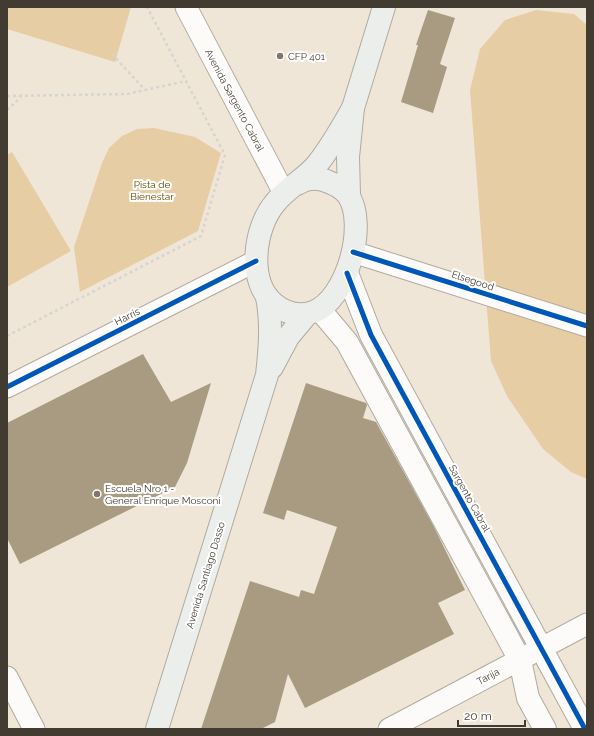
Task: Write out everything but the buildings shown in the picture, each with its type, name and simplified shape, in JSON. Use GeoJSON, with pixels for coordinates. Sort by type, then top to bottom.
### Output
{"type":"FeatureCollection","features":[{"type":"Feature","properties":{"kind":"main road","name":"Avenida Santiago Dasso"},"geometry":{"type":"LineString","coordinates":[[157,729],[267,375],[288,337],[314,312],[329,302],[347,273],[355,239],[354,210],[348,195],[348,157],[353,108],[384,7]]}},
{"type":"Feature","properties":{"kind":"main road","name":"Avenida Santiago Dasso"},"geometry":{"type":"LineString","coordinates":[[267,375],[271,333],[270,315],[267,297],[256,273],[258,242],[264,223],[273,205],[290,188],[314,168],[327,151],[353,108]]}},
{"type":"Feature","properties":{"kind":"main road"},"geometry":{"type":"LineString","coordinates":[[290,188],[310,179],[324,180],[338,186],[348,195]]}},
{"type":"Feature","properties":{"kind":"main road","name":"Avenida Santiago Dasso"},"geometry":{"type":"LineString","coordinates":[[267,297],[283,310],[295,314],[314,312]]}},
{"type":"Feature","properties":{"kind":"street","name":"Avenida Sargento Cabral"},"geometry":{"type":"LineString","coordinates":[[186,7],[290,188]]}},
{"type":"Feature","properties":{"kind":"street","name":"Elsegood"},"geometry":{"type":"LineString","coordinates":[[353,252],[587,326]]}},
{"type":"Feature","properties":{"kind":"street","name":"Harris"},"geometry":{"type":"LineString","coordinates":[[7,387],[256,261]]}},
{"type":"Feature","properties":{"kind":"street","name":"Sargento Cabral"},"geometry":{"type":"LineString","coordinates":[[347,273],[371,335],[542,648],[584,729]]}},
{"type":"Feature","properties":{"kind":"street"},"geometry":{"type":"LineString","coordinates":[[314,312],[347,342],[520,660],[528,698],[545,729]]}},
{"type":"Feature","properties":{"kind":"street","name":"Tarija"},"geometry":{"type":"LineString","coordinates":[[389,729],[587,624]]}},
{"type":"Feature","properties":{"kind":"street"},"geometry":{"type":"LineString","coordinates":[[7,677],[34,729]]}},
{"type":"Feature","properties":{"kind":"path"},"geometry":{"type":"LineString","coordinates":[[7,336],[201,236],[225,155],[147,7]]}},
{"type":"Feature","properties":{"kind":"path"},"geometry":{"type":"LineString","coordinates":[[112,54],[145,90]]}},
{"type":"Feature","properties":{"kind":"path"},"geometry":{"type":"LineString","coordinates":[[7,96],[127,94],[186,81]]}},
{"type":"Feature","properties":{"kind":"path"},"geometry":{"type":"LineString","coordinates":[[7,110],[21,96]]}},
{"type":"Feature","properties":{"kind":"green space"},"geometry":{"type":"Polygon","coordinates":[[[7,7],[131,7],[115,62],[7,29],[7,7]]]}},
{"type":"Feature","properties":{"kind":"green space"},"geometry":{"type":"Polygon","coordinates":[[[536,10],[574,14],[587,25],[587,479],[571,472],[543,449],[507,396],[491,361],[470,90],[480,49],[505,20],[536,10]]]}},
{"type":"Feature","properties":{"kind":"green space","name":"Pista de Bienestar"},"geometry":{"type":"Polygon","coordinates":[[[154,128],[195,137],[221,153],[198,231],[80,292],[74,247],[102,163],[109,148],[122,136],[137,129],[154,128]]]}},
{"type":"Feature","properties":{"kind":"green space"},"geometry":{"type":"Polygon","coordinates":[[[12,152],[71,251],[7,287],[7,155],[12,152]]]}},
{"type":"Feature","properties":{"kind":"cycle path"},"geometry":{"type":"LineString","coordinates":[[353,252],[587,326]]}},
{"type":"Feature","properties":{"kind":"cycle path"},"geometry":{"type":"LineString","coordinates":[[7,387],[256,261]]}},
{"type":"Feature","properties":{"kind":"cycle path"},"geometry":{"type":"LineString","coordinates":[[347,273],[371,335],[585,729]]}},
{"type":"Feature","properties":{"kind":"place","name":"CFP 401"},"geometry":{"type":"Point","coordinates":[280,56]}},
{"type":"Feature","properties":{"kind":"place","name":"Escuela Nro 1 - General Enrique Mosconi"},"geometry":{"type":"Point","coordinates":[97,494]}}]}
